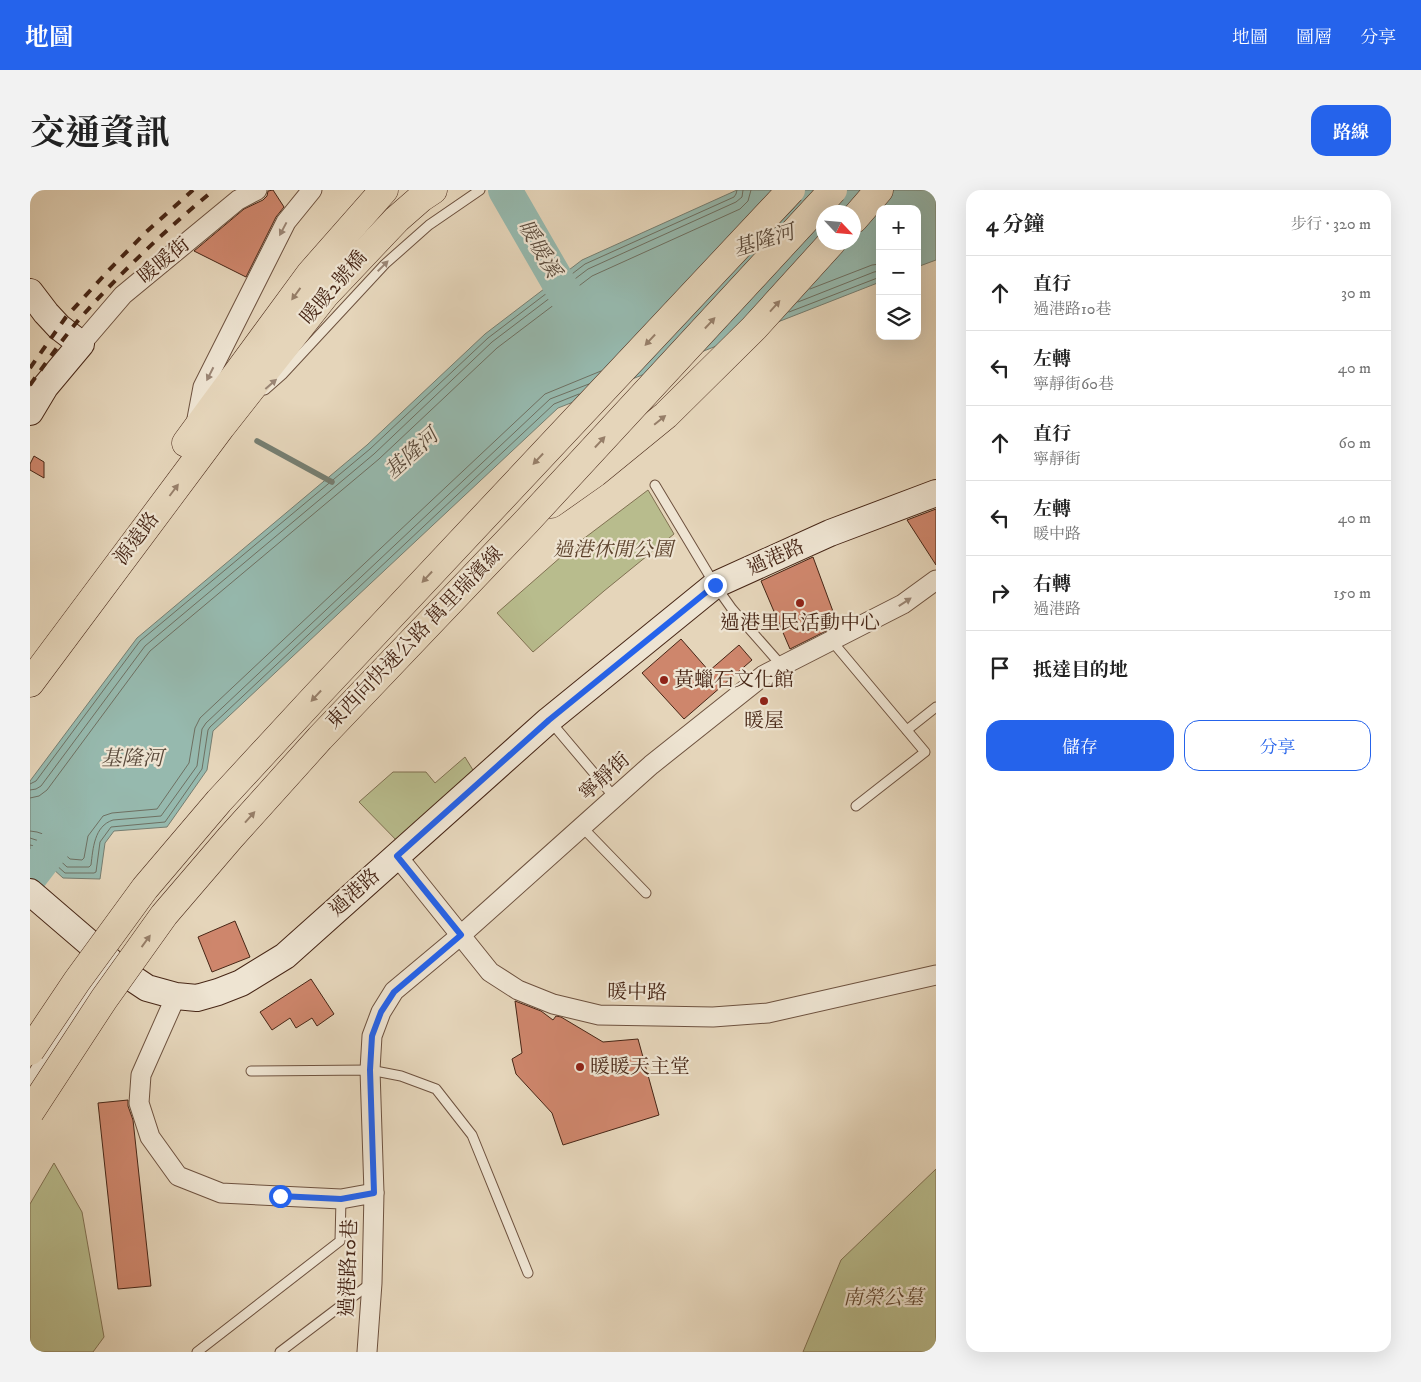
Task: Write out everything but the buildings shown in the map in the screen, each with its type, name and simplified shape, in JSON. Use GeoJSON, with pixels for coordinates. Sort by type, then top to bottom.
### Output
{"type":"FeatureCollection","features":[{"type":"Feature","properties":{"kind":"main road","name":"暖暖2號橋"},"geometry":{"type":"LineString","coordinates":[[238,390],[310,274],[384,190]]}},
{"type":"Feature","properties":{"kind":"main road","name":"暖暖2號橋"},"geometry":{"type":"LineString","coordinates":[[238,390],[397,219],[433,190]]}},
{"type":"Feature","properties":{"kind":"main road","name":"東西向快速公路 萬里瑞濱線"},"geometry":{"type":"LineString","coordinates":[[30,1051],[77,981],[145,888],[219,801],[791,190]]}},
{"type":"Feature","properties":{"kind":"main road","name":"東西向快速公路 萬里瑞濱線"},"geometry":{"type":"LineString","coordinates":[[30,1112],[104,999],[164,915],[230,838],[320,738],[527,521],[833,190]]}},
{"type":"Feature","properties":{"kind":"main road"},"geometry":{"type":"LineString","coordinates":[[861,211],[879,190]]}},
{"type":"Feature","properties":{"kind":"main road"},"geometry":{"type":"LineString","coordinates":[[527,521],[595,473],[666,415],[754,328],[825,250]]}},
{"type":"Feature","properties":{"kind":"main road","name":"源遠路"},"geometry":{"type":"LineString","coordinates":[[30,655],[238,390]]}},
{"type":"Feature","properties":{"kind":"main road","name":"源遠路"},"geometry":{"type":"LineString","coordinates":[[30,683],[208,429]]}},
{"type":"Feature","properties":{"kind":"street","name":"暖暖街"},"geometry":{"type":"LineString","coordinates":[[30,412],[45,387],[123,295],[238,200],[256,190]]}},
{"type":"Feature","properties":{"kind":"street","name":"源遠路"},"geometry":{"type":"LineString","coordinates":[[208,429],[203,387],[286,222],[312,190]]}},
{"type":"Feature","properties":{"kind":"street"},"geometry":{"type":"LineString","coordinates":[[30,292],[46,313],[81,344]]}},
{"type":"Feature","properties":{"kind":"street","name":"過港路"},"geometry":{"type":"LineString","coordinates":[[30,892],[123,972],[146,988],[176,996],[197,998],[241,983],[285,956],[549,720],[715,585],[830,533],[936,493]]}},
{"type":"Feature","properties":{"kind":"street","name":"寧靜街"},"geometry":{"type":"LineString","coordinates":[[374,1193],[370,1070],[372,1036],[381,1012],[394,992],[461,935],[651,765],[764,674],[903,604],[936,580]]}},
{"type":"Feature","properties":{"kind":"street","name":"暖中路"},"geometry":{"type":"LineString","coordinates":[[397,856],[490,972],[518,990],[553,1004],[598,1015],[713,1017],[768,1013],[936,975]]}},
{"type":"Feature","properties":{"kind":"street"},"geometry":{"type":"LineString","coordinates":[[30,1087],[107,958]]}},
{"type":"Feature","properties":{"kind":"street","name":"過港路10巷"},"geometry":{"type":"LineString","coordinates":[[176,996],[141,1075],[139,1102],[150,1137],[178,1176],[221,1193],[341,1199],[374,1193],[372,1283],[367,1352]]}},
{"type":"Feature","properties":{"kind":"lane"},"geometry":{"type":"LineString","coordinates":[[208,429],[282,375],[385,264],[429,225],[480,190]]}},
{"type":"Feature","properties":{"kind":"lane"},"geometry":{"type":"LineString","coordinates":[[656,485],[715,585],[732,609],[782,666]]}},
{"type":"Feature","properties":{"kind":"lane"},"geometry":{"type":"LineString","coordinates":[[830,640],[925,752],[856,806]]}},
{"type":"Feature","properties":{"kind":"lane"},"geometry":{"type":"LineString","coordinates":[[907,730],[936,707]]}},
{"type":"Feature","properties":{"kind":"lane"},"geometry":{"type":"LineString","coordinates":[[549,720],[614,798]]}},
{"type":"Feature","properties":{"kind":"lane"},"geometry":{"type":"LineString","coordinates":[[582,827],[646,893]]}},
{"type":"Feature","properties":{"kind":"lane"},"geometry":{"type":"LineString","coordinates":[[251,1071],[370,1070],[401,1076],[436,1089],[472,1135],[528,1273]]}},
{"type":"Feature","properties":{"kind":"lane"},"geometry":{"type":"LineString","coordinates":[[197,1352],[340,1241],[341,1199]]}},
{"type":"Feature","properties":{"kind":"lane"},"geometry":{"type":"LineString","coordinates":[[280,1352],[372,1283]]}},
{"type":"Feature","properties":{"kind":"green space","name":"過港休閒公園"},"geometry":{"type":"Polygon","coordinates":[[[648,490],[674,534],[533,652],[497,613],[570,549],[648,490]]]}},
{"type":"Feature","properties":{"kind":"green space"},"geometry":{"type":"Polygon","coordinates":[[[465,757],[476,775],[401,845],[359,802],[393,772],[426,772],[435,783],[465,757]]]}},
{"type":"Feature","properties":{"kind":"green space"},"geometry":{"type":"Polygon","coordinates":[[[54,1163],[82,1212],[104,1337],[93,1352],[30,1352],[30,1204],[54,1163]]]}},
{"type":"Feature","properties":{"kind":"green space","name":"南榮公墓"},"geometry":{"type":"Polygon","coordinates":[[[936,1169],[936,1352],[803,1352],[841,1260],[936,1169]]]}},
{"type":"Feature","properties":{"kind":"water","name":"基隆河"},"geometry":{"type":"Polygon","coordinates":[[[737,190],[936,190],[936,260],[921,266],[921,205],[876,205],[876,284],[558,408],[213,731],[207,770],[167,827],[114,831],[105,843],[100,879],[63,878],[30,848],[30,781],[137,638],[367,445],[485,334],[582,260],[737,190]]]}},
{"type":"Feature","properties":{"kind":"waterway","name":"暖暖溪"},"geometry":{"type":"LineString","coordinates":[[505,190],[573,308]]}},
{"type":"Feature","properties":{"kind":"waterway"},"geometry":{"type":"LineString","coordinates":[[257,441],[332,482]]}},
{"type":"Feature","properties":{"kind":"waterway","name":"基隆河"},"geometry":{"type":"LineString","coordinates":[[30,877],[71,824]]}},
{"type":"Feature","properties":{"kind":"railway"},"geometry":{"type":"LineString","coordinates":[[30,368],[66,317],[109,270],[146,232],[193,190]]}},
{"type":"Feature","properties":{"kind":"railway"},"geometry":{"type":"LineString","coordinates":[[30,385],[76,323],[108,288],[160,237],[214,190]]}},
{"type":"Feature","properties":{"kind":"place","name":"過港里民活動中心"},"geometry":{"type":"Point","coordinates":[800,603]}},
{"type":"Feature","properties":{"kind":"place","name":"黃蠟石文化館"},"geometry":{"type":"Point","coordinates":[664,680]}},
{"type":"Feature","properties":{"kind":"place","name":"暖屋"},"geometry":{"type":"Point","coordinates":[764,701]}},
{"type":"Feature","properties":{"kind":"place","name":"暖暖天主堂"},"geometry":{"type":"Point","coordinates":[580,1067]}},
{"type":"Feature","properties":{"kind":"route"},"geometry":{"type":"LineString","coordinates":[[280,1196],[341,1199],[374,1193],[370,1070],[372,1036],[381,1012],[394,992],[461,935],[397,856],[549,720],[715,585]]}}]}
